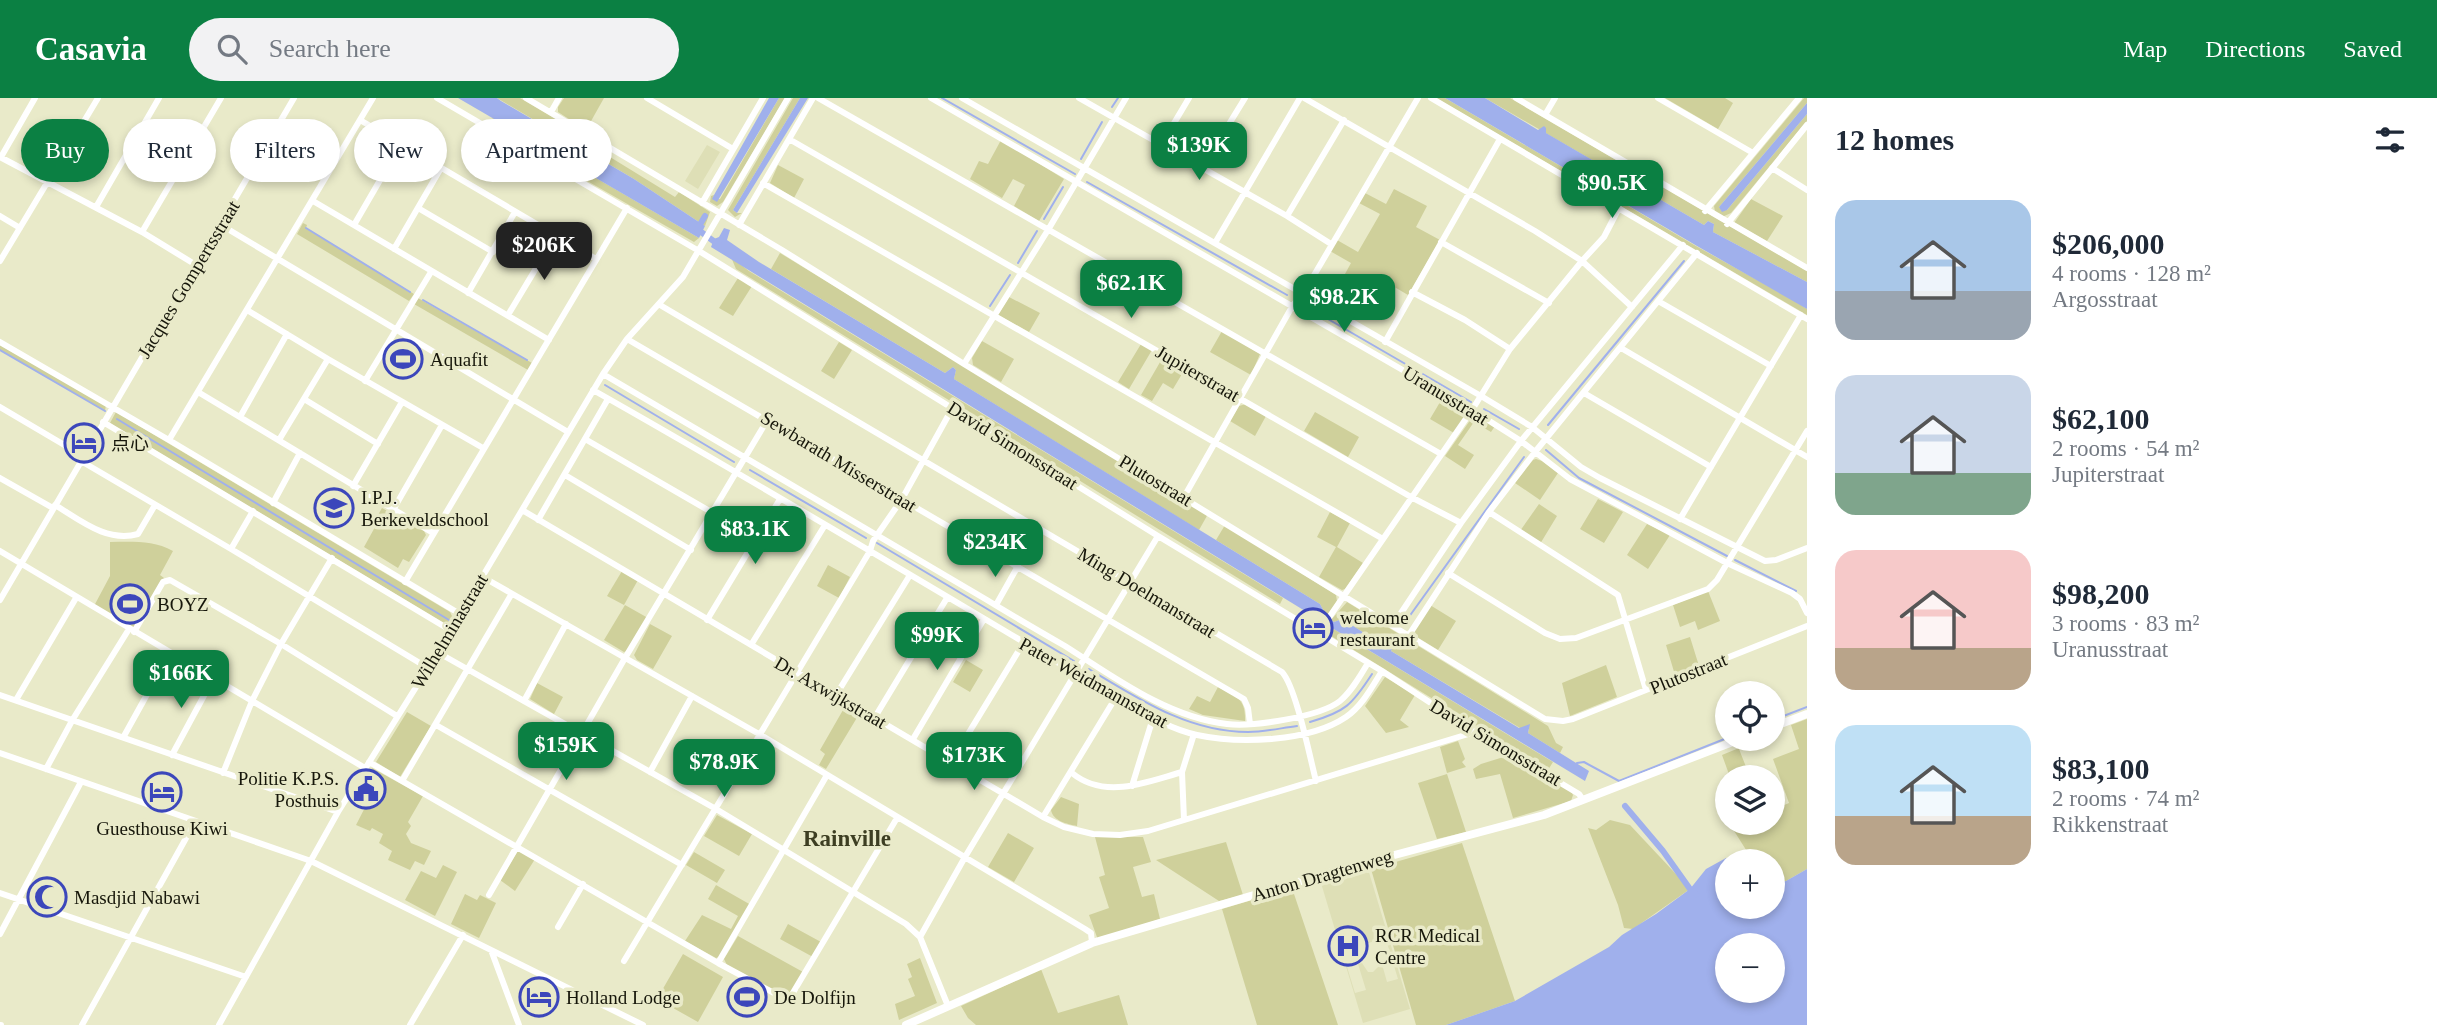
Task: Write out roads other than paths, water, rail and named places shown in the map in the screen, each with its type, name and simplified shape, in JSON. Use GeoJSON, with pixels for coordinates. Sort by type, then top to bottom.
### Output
{"type":"FeatureCollection","features":[{"type":"Feature","properties":{"kind":"main road"},"geometry":{"type":"LineString","coordinates":[[1785,722],[1807,714]]}},
{"type":"Feature","properties":{"kind":"main road","name":"Anton Dragtenweg"},"geometry":{"type":"LineString","coordinates":[[906,1025],[1092,943],[1342,869],[1544,814],[1715,749]]}},
{"type":"Feature","properties":{"kind":"street"},"geometry":{"type":"LineString","coordinates":[[35,98],[0,157],[142,232],[196,265]]}},
{"type":"Feature","properties":{"kind":"street"},"geometry":{"type":"LineString","coordinates":[[0,261],[98,98]]}},
{"type":"Feature","properties":{"kind":"street"},"geometry":{"type":"LineString","coordinates":[[96,207],[159,98]]}},
{"type":"Feature","properties":{"kind":"street"},"geometry":{"type":"LineString","coordinates":[[142,232],[221,98]]}},
{"type":"Feature","properties":{"kind":"street","name":"Jacques Gompertsstraat"},"geometry":{"type":"LineString","coordinates":[[0,600],[294,98]]}},
{"type":"Feature","properties":{"kind":"street"},"geometry":{"type":"LineString","coordinates":[[361,119],[373,98]]}},
{"type":"Feature","properties":{"kind":"street","name":"David Simonsstraat"},"geometry":{"type":"LineString","coordinates":[[437,98],[699,251],[1158,536],[1321,630],[1475,732],[1579,794],[1583,800]]}},
{"type":"Feature","properties":{"kind":"street","name":"Plutostraat"},"geometry":{"type":"LineString","coordinates":[[526,98],[702,203],[718,217],[739,225],[1545,719],[1573,719],[1807,626]]}},
{"type":"Feature","properties":{"kind":"street"},"geometry":{"type":"LineString","coordinates":[[551,112],[559,98]]}},
{"type":"Feature","properties":{"kind":"street"},"geometry":{"type":"LineString","coordinates":[[647,98],[733,149]]}},
{"type":"Feature","properties":{"kind":"street","name":"Wilhelminastraat"},"geometry":{"type":"LineString","coordinates":[[219,1025],[338,812],[428,668],[593,390],[628,339],[683,277],[788,98]]}},
{"type":"Feature","properties":{"kind":"street"},"geometry":{"type":"LineString","coordinates":[[739,225],[816,98],[1441,454]]}},
{"type":"Feature","properties":{"kind":"street","name":"Uranusstraat"},"geometry":{"type":"LineString","coordinates":[[931,98],[1472,410],[1521,441],[1570,479],[1727,563],[1792,593],[1800,599],[1807,613]]}},
{"type":"Feature","properties":{"kind":"street"},"geometry":{"type":"LineString","coordinates":[[1079,98],[1287,216],[1331,244]]}},
{"type":"Feature","properties":{"kind":"street"},"geometry":{"type":"LineString","coordinates":[[964,364],[1126,98]]}},
{"type":"Feature","properties":{"kind":"street"},"geometry":{"type":"LineString","coordinates":[[1161,145],[1189,98]]}},
{"type":"Feature","properties":{"kind":"street"},"geometry":{"type":"LineString","coordinates":[[1202,169],[1244,98]]}},
{"type":"Feature","properties":{"kind":"street"},"geometry":{"type":"LineString","coordinates":[[1215,243],[1302,98],[1535,231],[1582,261],[1632,307]]}},
{"type":"Feature","properties":{"kind":"street"},"geometry":{"type":"LineString","coordinates":[[1184,497],[1293,305],[1303,295],[1418,98]]}},
{"type":"Feature","properties":{"kind":"street"},"geometry":{"type":"LineString","coordinates":[[1431,98],[1804,317],[1771,366],[1680,519]]}},
{"type":"Feature","properties":{"kind":"street"},"geometry":{"type":"LineString","coordinates":[[1516,98],[1705,211],[1807,268]]}},
{"type":"Feature","properties":{"kind":"street"},"geometry":{"type":"LineString","coordinates":[[1545,115],[1555,98]]}},
{"type":"Feature","properties":{"kind":"street"},"geometry":{"type":"LineString","coordinates":[[1658,98],[1753,153]]}},
{"type":"Feature","properties":{"kind":"street"},"geometry":{"type":"LineString","coordinates":[[1705,211],[1798,98]]}},
{"type":"Feature","properties":{"kind":"street"},"geometry":{"type":"LineString","coordinates":[[702,203],[760,99]]}},
{"type":"Feature","properties":{"kind":"street","name":"Uranusstraat"},"geometry":{"type":"LineString","coordinates":[[967,99],[1481,396],[1532,427],[1581,467],[1765,561],[1776,560],[1807,548]]}},
{"type":"Feature","properties":{"kind":"street"},"geometry":{"type":"LineString","coordinates":[[1287,216],[1343,120]]}},
{"type":"Feature","properties":{"kind":"street"},"geometry":{"type":"LineString","coordinates":[[1727,223],[1807,125]]}},
{"type":"Feature","properties":{"kind":"street"},"geometry":{"type":"LineString","coordinates":[[169,440],[354,130]]}},
{"type":"Feature","properties":{"kind":"street"},"geometry":{"type":"LineString","coordinates":[[1385,342],[1500,138]]}},
{"type":"Feature","properties":{"kind":"street","name":"Jupiterstraat"},"geometry":{"type":"LineString","coordinates":[[789,139],[1411,497],[1461,523]]}},
{"type":"Feature","properties":{"kind":"street"},"geometry":{"type":"LineString","coordinates":[[1772,168],[1807,190]]}},
{"type":"Feature","properties":{"kind":"street"},"geometry":{"type":"LineString","coordinates":[[447,172],[596,259]]}},
{"type":"Feature","properties":{"kind":"street"},"geometry":{"type":"LineString","coordinates":[[354,225],[379,182]]}},
{"type":"Feature","properties":{"kind":"street"},"geometry":{"type":"LineString","coordinates":[[394,250],[433,182]]}},
{"type":"Feature","properties":{"kind":"street"},"geometry":{"type":"LineString","coordinates":[[763,183],[1383,539]]}},
{"type":"Feature","properties":{"kind":"street"},"geometry":{"type":"LineString","coordinates":[[313,201],[549,340]]}},
{"type":"Feature","properties":{"kind":"street"},"geometry":{"type":"LineString","coordinates":[[418,208],[493,252]]}},
{"type":"Feature","properties":{"kind":"street"},"geometry":{"type":"LineString","coordinates":[[405,582],[627,208]]}},
{"type":"Feature","properties":{"kind":"street"},"geometry":{"type":"LineString","coordinates":[[1321,630],[1472,410],[1510,349],[1604,237],[1619,208]]}},
{"type":"Feature","properties":{"kind":"street"},"geometry":{"type":"LineString","coordinates":[[468,293],[515,212]]}},
{"type":"Feature","properties":{"kind":"street"},"geometry":{"type":"LineString","coordinates":[[0,216],[20,228]]}},
{"type":"Feature","properties":{"kind":"street"},"geometry":{"type":"LineString","coordinates":[[221,225],[568,432]]}},
{"type":"Feature","properties":{"kind":"street"},"geometry":{"type":"LineString","coordinates":[[508,315],[556,235]]}},
{"type":"Feature","properties":{"kind":"street"},"geometry":{"type":"LineString","coordinates":[[1441,242],[1549,303]]}},
{"type":"Feature","properties":{"kind":"street"},"geometry":{"type":"LineString","coordinates":[[1393,625],[1461,523],[1521,441],[1683,245]]}},
{"type":"Feature","properties":{"kind":"street"},"geometry":{"type":"LineString","coordinates":[[1409,635],[1489,512],[1697,253]]}},
{"type":"Feature","properties":{"kind":"street"},"geometry":{"type":"LineString","coordinates":[[365,381],[431,272]]}},
{"type":"Feature","properties":{"kind":"street"},"geometry":{"type":"LineString","coordinates":[[1412,292],[1465,320],[1510,349]]}},
{"type":"Feature","properties":{"kind":"street"},"geometry":{"type":"LineString","coordinates":[[1658,301],[1771,366]]}},
{"type":"Feature","properties":{"kind":"street","name":"Ming Doelmanstraat"},"geometry":{"type":"LineString","coordinates":[[660,305],[1282,671],[1289,682],[1316,781]]}},
{"type":"Feature","properties":{"kind":"street"},"geometry":{"type":"LineString","coordinates":[[247,310],[401,402],[483,447]]}},
{"type":"Feature","properties":{"kind":"street"},"geometry":{"type":"LineString","coordinates":[[240,417],[287,334]]}},
{"type":"Feature","properties":{"kind":"street","name":"Sewbarath Misserstraat"},"geometry":{"type":"LineString","coordinates":[[628,339],[1244,699],[1250,724]]}},
{"type":"Feature","properties":{"kind":"street"},"geometry":{"type":"LineString","coordinates":[[0,342],[460,614]]}},
{"type":"Feature","properties":{"kind":"street"},"geometry":{"type":"LineString","coordinates":[[1620,348],[1807,457]]}},
{"type":"Feature","properties":{"kind":"street"},"geometry":{"type":"LineString","coordinates":[[279,440],[328,359]]}},
{"type":"Feature","properties":{"kind":"street","name":"Pater Weidmannstraat"},"geometry":{"type":"LineString","coordinates":[[603,374],[879,535],[1085,660],[1144,694],[1195,717],[1226,724],[1250,724],[1298,716],[1337,703],[1350,691],[1368,663]]}},
{"type":"Feature","properties":{"kind":"street","name":"Pater Weidmannstraat"},"geometry":{"type":"LineString","coordinates":[[593,390],[870,551],[1074,674],[1153,718],[1194,734],[1230,740],[1270,739],[1331,725],[1347,716],[1362,702],[1382,671]]}},
{"type":"Feature","properties":{"kind":"street"},"geometry":{"type":"LineString","coordinates":[[198,393],[433,533]]}},
{"type":"Feature","properties":{"kind":"street"},"geometry":{"type":"LineString","coordinates":[[1584,393],[1711,467]]}},
{"type":"Feature","properties":{"kind":"street"},"geometry":{"type":"LineString","coordinates":[[304,398],[378,444]]}},
{"type":"Feature","properties":{"kind":"street"},"geometry":{"type":"LineString","coordinates":[[538,520],[608,399]]}},
{"type":"Feature","properties":{"kind":"street"},"geometry":{"type":"LineString","coordinates":[[353,486],[401,402]]}},
{"type":"Feature","properties":{"kind":"street"},"geometry":{"type":"LineString","coordinates":[[0,407],[155,505],[428,668]]}},
{"type":"Feature","properties":{"kind":"street"},"geometry":{"type":"LineString","coordinates":[[624,961],[870,551],[873,541],[902,499],[953,407]]}},
{"type":"Feature","properties":{"kind":"street"},"geometry":{"type":"LineString","coordinates":[[489,895],[625,658],[768,419]]}},
{"type":"Feature","properties":{"kind":"street"},"geometry":{"type":"LineString","coordinates":[[103,422],[450,630]]}},
{"type":"Feature","properties":{"kind":"street"},"geometry":{"type":"LineString","coordinates":[[393,510],[442,425]]}},
{"type":"Feature","properties":{"kind":"street"},"geometry":{"type":"LineString","coordinates":[[1448,573],[1560,639],[1576,638],[1708,589],[1717,580],[1807,431]]}},
{"type":"Feature","properties":{"kind":"street"},"geometry":{"type":"LineString","coordinates":[[585,439],[713,513]]}},
{"type":"Feature","properties":{"kind":"street"},"geometry":{"type":"LineString","coordinates":[[273,503],[300,453]]}},
{"type":"Feature","properties":{"kind":"street"},"geometry":{"type":"LineString","coordinates":[[565,475],[691,550]]}},
{"type":"Feature","properties":{"kind":"street"},"geometry":{"type":"LineString","coordinates":[[0,478],[114,537],[138,534],[155,505]]}},
{"type":"Feature","properties":{"kind":"street"},"geometry":{"type":"LineString","coordinates":[[707,620],[780,499]]}},
{"type":"Feature","properties":{"kind":"street","name":"Dr. Axwijkstraat"},"geometry":{"type":"LineString","coordinates":[[522,510],[1043,817],[1064,827],[1093,834],[1120,835],[1148,831],[1475,732]]}},
{"type":"Feature","properties":{"kind":"street"},"geometry":{"type":"LineString","coordinates":[[231,549],[253,511]]}},
{"type":"Feature","properties":{"kind":"street"},"geometry":{"type":"LineString","coordinates":[[1489,512],[1615,592],[1646,690]]}},
{"type":"Feature","properties":{"kind":"street"},"geometry":{"type":"LineString","coordinates":[[751,645],[825,525]]}},
{"type":"Feature","properties":{"kind":"street"},"geometry":{"type":"LineString","coordinates":[[920,937],[965,857],[1158,536]]}},
{"type":"Feature","properties":{"kind":"street"},"geometry":{"type":"LineString","coordinates":[[0,551],[214,680],[367,765],[402,781],[787,1000],[897,818]]}},
{"type":"Feature","properties":{"kind":"street"},"geometry":{"type":"LineString","coordinates":[[223,773],[252,701],[281,644],[332,558]]}},
{"type":"Feature","properties":{"kind":"street"},"geometry":{"type":"LineString","coordinates":[[996,605],[1018,566]]}},
{"type":"Feature","properties":{"kind":"street"},"geometry":{"type":"LineString","coordinates":[[836,695],[910,575]]}},
{"type":"Feature","properties":{"kind":"street"},"geometry":{"type":"LineString","coordinates":[[481,576],[759,734],[1085,929],[1091,933],[1092,943]]}},
{"type":"Feature","properties":{"kind":"street"},"geometry":{"type":"LineString","coordinates":[[46,769],[73,719],[163,582],[168,580],[281,644],[397,716]]}},
{"type":"Feature","properties":{"kind":"street"},"geometry":{"type":"LineString","coordinates":[[402,781],[511,594]]}},
{"type":"Feature","properties":{"kind":"street"},"geometry":{"type":"LineString","coordinates":[[16,700],[76,598]]}},
{"type":"Feature","properties":{"kind":"street"},"geometry":{"type":"LineString","coordinates":[[875,717],[947,598]]}},
{"type":"Feature","properties":{"kind":"street"},"geometry":{"type":"LineString","coordinates":[[913,739],[984,619]]}},
{"type":"Feature","properties":{"kind":"street"},"geometry":{"type":"LineString","coordinates":[[524,701],[566,624]]}},
{"type":"Feature","properties":{"kind":"street"},"geometry":{"type":"LineString","coordinates":[[951,762],[1024,642]]}},
{"type":"Feature","properties":{"kind":"street"},"geometry":{"type":"LineString","coordinates":[[437,652],[716,809],[906,924],[920,937],[948,1006]]}},
{"type":"Feature","properties":{"kind":"street"},"geometry":{"type":"LineString","coordinates":[[124,736],[170,653]]}},
{"type":"Feature","properties":{"kind":"street"},"geometry":{"type":"LineString","coordinates":[[172,755],[214,680]]}},
{"type":"Feature","properties":{"kind":"street"},"geometry":{"type":"LineString","coordinates":[[0,695],[338,812]]}},
{"type":"Feature","properties":{"kind":"street"},"geometry":{"type":"LineString","coordinates":[[650,772],[692,696]]}},
{"type":"Feature","properties":{"kind":"street"},"geometry":{"type":"LineString","coordinates":[[1043,817],[1116,697]]}},
{"type":"Feature","properties":{"kind":"street"},"geometry":{"type":"LineString","coordinates":[[1132,786],[1153,718]]}},
{"type":"Feature","properties":{"kind":"street"},"geometry":{"type":"LineString","coordinates":[[436,725],[682,864]]}},
{"type":"Feature","properties":{"kind":"street"},"geometry":{"type":"LineString","coordinates":[[1184,820],[1182,772],[1194,734]]}},
{"type":"Feature","properties":{"kind":"street"},"geometry":{"type":"LineString","coordinates":[[0,753],[311,861],[643,1025]]}},
{"type":"Feature","properties":{"kind":"street"},"geometry":{"type":"LineString","coordinates":[[1072,773],[1088,783],[1104,787],[1132,786],[1182,772]]}},
{"type":"Feature","properties":{"kind":"street"},"geometry":{"type":"LineString","coordinates":[[718,963],[827,775]]}},
{"type":"Feature","properties":{"kind":"street"},"geometry":{"type":"LineString","coordinates":[[0,934],[81,782]]}},
{"type":"Feature","properties":{"kind":"street"},"geometry":{"type":"LineString","coordinates":[[82,1025],[195,822]]}},
{"type":"Feature","properties":{"kind":"street"},"geometry":{"type":"LineString","coordinates":[[558,927],[583,884]]}},
{"type":"Feature","properties":{"kind":"street"},"geometry":{"type":"LineString","coordinates":[[0,892],[246,977]]}},
{"type":"Feature","properties":{"kind":"street"},"geometry":{"type":"LineString","coordinates":[[410,1025],[463,935]]}},
{"type":"Feature","properties":{"kind":"street"},"geometry":{"type":"LineString","coordinates":[[491,950],[519,1025]]}},
{"type":"Feature","properties":{"kind":"water"},"geometry":{"type":"Polygon","coordinates":[[[458,98],[497,98],[532,119],[494,119],[458,98]]]}},
{"type":"Feature","properties":{"kind":"water"},"geometry":{"type":"Polygon","coordinates":[[[769,98],[779,98],[717,202],[712,199],[769,98]]]}},
{"type":"Feature","properties":{"kind":"water"},"geometry":{"type":"Polygon","coordinates":[[[800,98],[808,98],[737,213],[733,210],[800,98]]]}},
{"type":"Feature","properties":{"kind":"water"},"geometry":{"type":"Polygon","coordinates":[[[1445,98],[1485,98],[1538,130],[1544,126],[1546,133],[1704,225],[1708,221],[1714,224],[1713,232],[1807,282],[1807,309],[1697,246],[1445,98]]]}},
{"type":"Feature","properties":{"kind":"water"},"geometry":{"type":"Polygon","coordinates":[[[1807,103],[1807,114],[1727,210],[1722,212],[1719,207],[1807,103]]]}},
{"type":"Feature","properties":{"kind":"water"},"geometry":{"type":"Polygon","coordinates":[[[612,166],[705,226],[699,238],[603,182],[612,182],[612,166]]]}},
{"type":"Feature","properties":{"kind":"water"},"geometry":{"type":"Polygon","coordinates":[[[724,228],[730,230],[727,240],[759,262],[945,373],[953,367],[956,370],[954,379],[1320,604],[1327,617],[1323,622],[711,247],[724,228]]]}},
{"type":"Feature","properties":{"kind":"water"},"geometry":{"type":"Polygon","coordinates":[[[1342,619],[1385,646],[1394,637],[1397,639],[1391,651],[1519,728],[1530,724],[1528,733],[1589,771],[1585,781],[1327,625],[1331,620],[1334,622],[1342,619]]]}},
{"type":"Feature","properties":{"kind":"water"},"geometry":{"type":"Polygon","coordinates":[[[1715,864],[1715,919],[1785,919],[1785,881],[1807,869],[1807,1025],[1446,1025],[1515,1001],[1609,947],[1622,935],[1690,889],[1706,869],[1715,864]]]}},
{"type":"Feature","properties":{"kind":"waterway"},"geometry":{"type":"LineString","coordinates":[[942,98],[1075,174]]}},
{"type":"Feature","properties":{"kind":"waterway"},"geometry":{"type":"LineString","coordinates":[[1112,107],[1118,98]]}},
{"type":"Feature","properties":{"kind":"waterway"},"geometry":{"type":"LineString","coordinates":[[1081,159],[1102,122]]}},
{"type":"Feature","properties":{"kind":"waterway"},"geometry":{"type":"LineString","coordinates":[[1087,182],[1287,295]]}},
{"type":"Feature","properties":{"kind":"waterway"},"geometry":{"type":"LineString","coordinates":[[1044,219],[1063,187]]}},
{"type":"Feature","properties":{"kind":"waterway"},"geometry":{"type":"LineString","coordinates":[[698,228],[705,216]]}},
{"type":"Feature","properties":{"kind":"waterway"},"geometry":{"type":"LineString","coordinates":[[306,228],[410,292]]}},
{"type":"Feature","properties":{"kind":"waterway"},"geometry":{"type":"LineString","coordinates":[[697,229],[719,245]]}},
{"type":"Feature","properties":{"kind":"waterway"},"geometry":{"type":"LineString","coordinates":[[1018,263],[1037,231]]}},
{"type":"Feature","properties":{"kind":"waterway"},"geometry":{"type":"LineString","coordinates":[[1548,425],[1684,261]]}},
{"type":"Feature","properties":{"kind":"waterway"},"geometry":{"type":"LineString","coordinates":[[990,306],[1010,275]]}},
{"type":"Feature","properties":{"kind":"waterway"},"geometry":{"type":"LineString","coordinates":[[423,300],[527,360]]}},
{"type":"Feature","properties":{"kind":"waterway"},"geometry":{"type":"LineString","coordinates":[[1302,304],[1471,402]]}},
{"type":"Feature","properties":{"kind":"waterway"},"geometry":{"type":"LineString","coordinates":[[0,350],[105,411]]}},
{"type":"Feature","properties":{"kind":"waterway"},"geometry":{"type":"LineString","coordinates":[[605,385],[734,462]]}},
{"type":"Feature","properties":{"kind":"waterway"},"geometry":{"type":"LineString","coordinates":[[1484,409],[1519,429]]}},
{"type":"Feature","properties":{"kind":"waterway"},"geometry":{"type":"LineString","coordinates":[[117,419],[449,620]]}},
{"type":"Feature","properties":{"kind":"waterway"},"geometry":{"type":"LineString","coordinates":[[1546,450],[1579,478],[1727,556]]}},
{"type":"Feature","properties":{"kind":"waterway"},"geometry":{"type":"LineString","coordinates":[[1406,621],[1524,457]]}},
{"type":"Feature","properties":{"kind":"waterway"},"geometry":{"type":"LineString","coordinates":[[750,470],[866,538]]}},
{"type":"Feature","properties":{"kind":"waterway"},"geometry":{"type":"LineString","coordinates":[[877,543],[1074,661]]}},
{"type":"Feature","properties":{"kind":"waterway"},"geometry":{"type":"LineString","coordinates":[[1735,560],[1796,591]]}},
{"type":"Feature","properties":{"kind":"waterway"},"geometry":{"type":"LineString","coordinates":[[1089,669],[1165,712],[1205,726],[1248,732],[1297,726]]}},
{"type":"Feature","properties":{"kind":"waterway"},"geometry":{"type":"LineString","coordinates":[[1310,722],[1332,715],[1347,706],[1372,674]]}},
{"type":"Feature","properties":{"kind":"waterway"},"geometry":{"type":"LineString","coordinates":[[1785,715],[1807,707]]}},
{"type":"Feature","properties":{"kind":"waterway"},"geometry":{"type":"LineString","coordinates":[[1577,763],[1584,762],[1619,781],[1715,743]]}},
{"type":"Feature","properties":{"kind":"waterway"},"geometry":{"type":"LineString","coordinates":[[1625,806],[1696,894]]}},
{"type":"Feature","properties":{"kind":"place","name":"Aquafit"},"geometry":{"type":"Point","coordinates":[403,359]}},
{"type":"Feature","properties":{"kind":"place","name":"点心"},"geometry":{"type":"Point","coordinates":[84,443]}},
{"type":"Feature","properties":{"kind":"place","name":"I.P.J. Berkeveldschool"},"geometry":{"type":"Point","coordinates":[334,508]}},
{"type":"Feature","properties":{"kind":"place","name":"BOYZ"},"geometry":{"type":"Point","coordinates":[130,604]}},
{"type":"Feature","properties":{"kind":"place","name":"welcome restaurant"},"geometry":{"type":"Point","coordinates":[1313,628]}},
{"type":"Feature","properties":{"kind":"place","name":"Politie K.P.S. Posthuis"},"geometry":{"type":"Point","coordinates":[366,789]}},
{"type":"Feature","properties":{"kind":"place","name":"Guesthouse Kiwi"},"geometry":{"type":"Point","coordinates":[162,792]}},
{"type":"Feature","properties":{"kind":"place","name":"Masdjid Nabawi"},"geometry":{"type":"Point","coordinates":[47,897]}},
{"type":"Feature","properties":{"kind":"place","name":"RCR Medical Centre"},"geometry":{"type":"Point","coordinates":[1348,946]}},
{"type":"Feature","properties":{"kind":"place","name":"Holland Lodge"},"geometry":{"type":"Point","coordinates":[539,997]}},
{"type":"Feature","properties":{"kind":"place","name":"De Dolfijn"},"geometry":{"type":"Point","coordinates":[747,997]}},
{"type":"Feature","properties":{"kind":"district","name":"Rainville"},"geometry":{"type":"Point","coordinates":[847,838]}}]}
